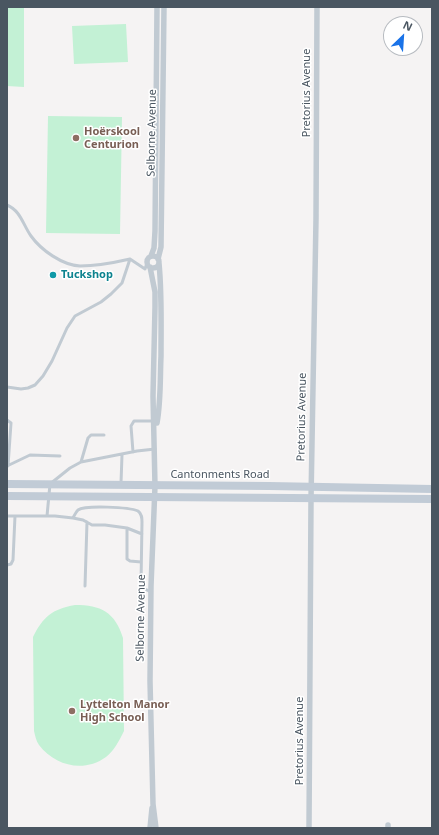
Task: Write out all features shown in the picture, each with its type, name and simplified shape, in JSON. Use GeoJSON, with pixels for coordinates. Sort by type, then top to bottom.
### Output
{"type":"FeatureCollection","features":[{"type":"Feature","properties":{"kind":"main road","name":"Cantonments Road"},"geometry":{"type":"LineString","coordinates":[[7,484],[432,489]]}},
{"type":"Feature","properties":{"kind":"main road","name":"Cantonments Road"},"geometry":{"type":"LineString","coordinates":[[7,496],[432,499]]}},
{"type":"Feature","properties":{"kind":"street","name":"Selborne Avenue"},"geometry":{"type":"LineString","coordinates":[[151,256],[154,248],[156,231],[159,134],[160,33],[157,7]]}},
{"type":"Feature","properties":{"kind":"street","name":"Selborne Avenue"},"geometry":{"type":"LineString","coordinates":[[160,33],[164,7]]}},
{"type":"Feature","properties":{"kind":"street","name":"Pretorius Avenue"},"geometry":{"type":"LineString","coordinates":[[309,828],[310,499],[316,219],[317,7]]}},
{"type":"Feature","properties":{"kind":"street","name":"Selborne Avenue"},"geometry":{"type":"LineString","coordinates":[[156,828],[153,804],[150,681],[155,433],[161,325],[159,261],[161,246],[159,134]]}},
{"type":"Feature","properties":{"kind":"street"},"geometry":{"type":"LineString","coordinates":[[151,256],[157,257],[159,261],[157,266],[149,265],[148,257],[151,256]]}},
{"type":"Feature","properties":{"kind":"street","name":"Selborne Avenue"},"geometry":{"type":"LineString","coordinates":[[149,265],[155,292],[155,433]]}},
{"type":"Feature","properties":{"kind":"street","name":"Selborne Avenue"},"geometry":{"type":"LineString","coordinates":[[150,828],[153,804]]}},
{"type":"Feature","properties":{"kind":"lane"},"geometry":{"type":"LineString","coordinates":[[7,205],[14,209],[19,215],[30,236],[44,251],[62,261],[80,266],[130,259],[145,269],[149,265]]}},
{"type":"Feature","properties":{"kind":"lane"},"geometry":{"type":"LineString","coordinates":[[7,387],[21,389],[35,385],[43,376],[52,361],[74,316],[101,302],[122,283],[130,259]]}},
{"type":"Feature","properties":{"kind":"lane"},"geometry":{"type":"LineString","coordinates":[[7,420],[11,423],[8,466]]}},
{"type":"Feature","properties":{"kind":"lane"},"geometry":{"type":"LineString","coordinates":[[133,452],[132,423],[134,421],[154,421]]}},
{"type":"Feature","properties":{"kind":"lane"},"geometry":{"type":"LineString","coordinates":[[81,462],[88,438],[92,435],[104,435]]}},
{"type":"Feature","properties":{"kind":"lane"},"geometry":{"type":"LineString","coordinates":[[47,516],[50,484],[70,468],[81,462],[155,449]]}},
{"type":"Feature","properties":{"kind":"lane"},"geometry":{"type":"LineString","coordinates":[[8,466],[30,455],[60,456]]}},
{"type":"Feature","properties":{"kind":"lane"},"geometry":{"type":"LineString","coordinates":[[121,485],[122,455]]}},
{"type":"Feature","properties":{"kind":"lane"},"geometry":{"type":"LineString","coordinates":[[73,518],[79,510],[86,508],[129,509],[137,511],[142,515],[141,584],[144,588],[151,592]]}},
{"type":"Feature","properties":{"kind":"lane"},"geometry":{"type":"LineString","coordinates":[[7,516],[47,516],[73,518],[92,525],[127,528],[142,534]]}},
{"type":"Feature","properties":{"kind":"lane"},"geometry":{"type":"LineString","coordinates":[[7,565],[11,564],[13,560],[14,516]]}},
{"type":"Feature","properties":{"kind":"lane"},"geometry":{"type":"LineString","coordinates":[[85,586],[87,522]]}},
{"type":"Feature","properties":{"kind":"lane"},"geometry":{"type":"LineString","coordinates":[[127,528],[127,559],[130,561],[141,562]]}},
{"type":"Feature","properties":{"kind":"green space"},"geometry":{"type":"Polygon","coordinates":[[[7,7],[24,7],[24,87],[7,86],[7,7]]]}},
{"type":"Feature","properties":{"kind":"green space"},"geometry":{"type":"Polygon","coordinates":[[[126,24],[128,62],[74,64],[72,26],[126,24]]]}},
{"type":"Feature","properties":{"kind":"green space"},"geometry":{"type":"Polygon","coordinates":[[[48,116],[122,117],[120,234],[46,233],[48,116]]]}},
{"type":"Feature","properties":{"kind":"green space"},"geometry":{"type":"Polygon","coordinates":[[[75,605],[92,606],[106,612],[116,622],[123,638],[124,731],[109,755],[97,762],[79,766],[70,765],[53,758],[38,743],[34,731],[33,637],[49,615],[60,609],[75,605]]]}},
{"type":"Feature","properties":{"kind":"place","name":"Hoërskool Centurion"},"geometry":{"type":"Point","coordinates":[76,138]}},
{"type":"Feature","properties":{"kind":"place","name":"Tuckshop"},"geometry":{"type":"Point","coordinates":[53,275]}},
{"type":"Feature","properties":{"kind":"place","name":"Lyttelton Manor High School"},"geometry":{"type":"Point","coordinates":[72,711]}}]}
